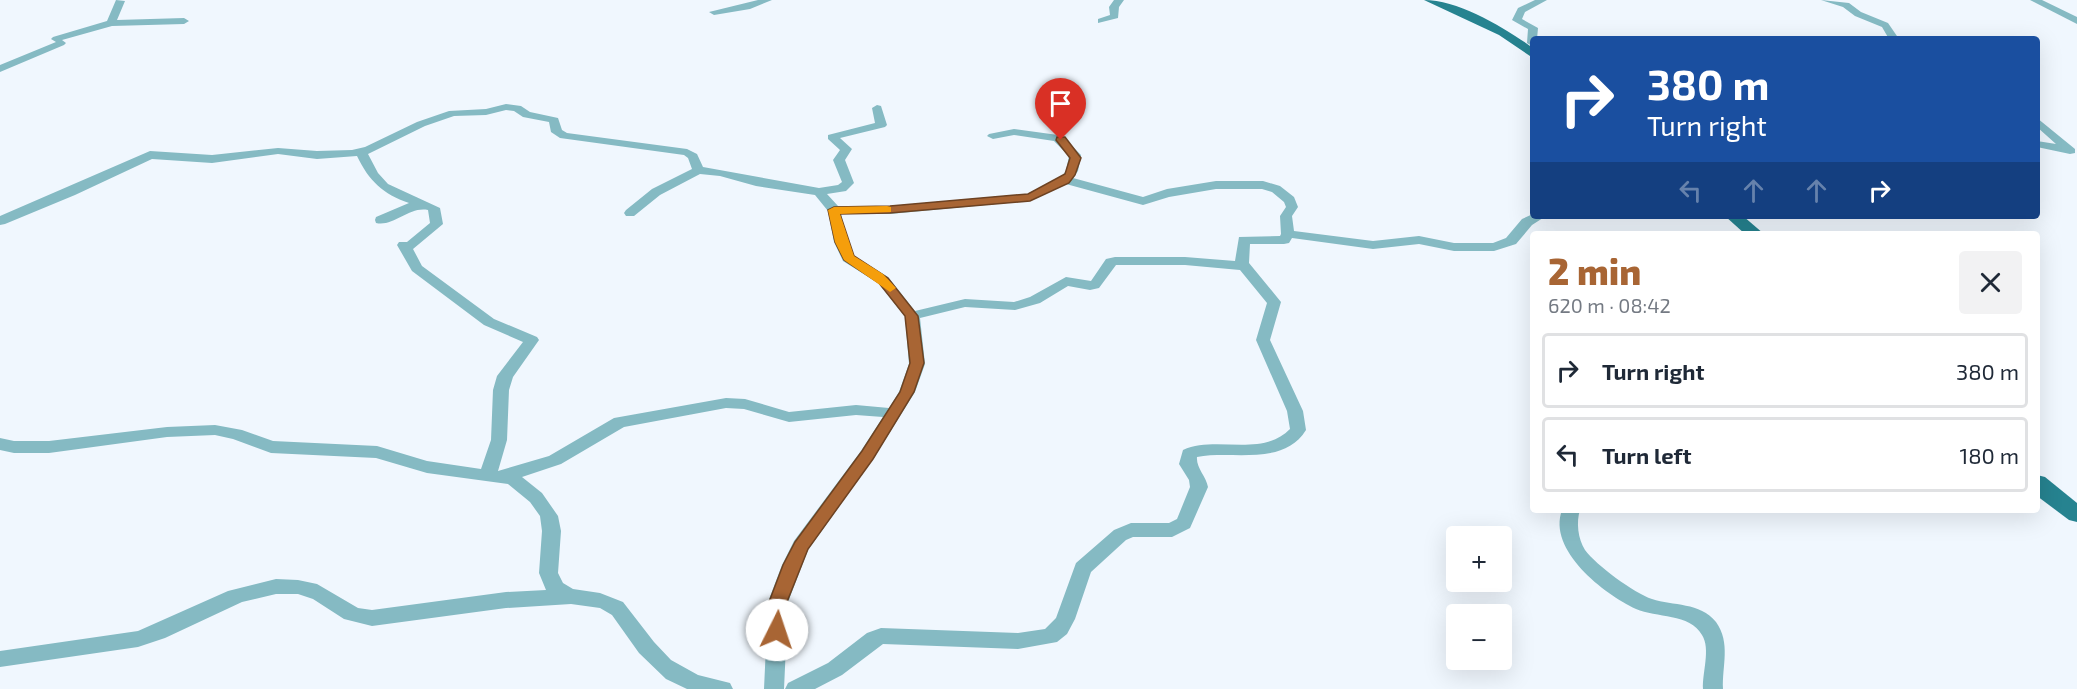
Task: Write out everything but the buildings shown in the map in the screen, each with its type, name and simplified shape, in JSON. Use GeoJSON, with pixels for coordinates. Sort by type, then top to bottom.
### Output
{"type":"FeatureCollection","features":[{"type":"Feature","properties":{"kind":"main road"},"geometry":{"type":"LineString","coordinates":[[1430,0],[1530,46]]}},
{"type":"Feature","properties":{"kind":"main road"},"geometry":{"type":"LineString","coordinates":[[1737,219],[1751,231]]}},
{"type":"Feature","properties":{"kind":"main road"},"geometry":{"type":"LineString","coordinates":[[2040,486],[2077,514]]}},
{"type":"Feature","properties":{"kind":"street"},"geometry":{"type":"LineString","coordinates":[[714,12],[747,7],[767,0]]}},
{"type":"Feature","properties":{"kind":"street"},"geometry":{"type":"LineString","coordinates":[[1101,21],[1115,16],[1114,7],[1119,0]]}},
{"type":"Feature","properties":{"kind":"street"},"geometry":{"type":"LineString","coordinates":[[1532,36],[1533,28],[1517,20],[1521,10],[1542,0]]}},
{"type":"Feature","properties":{"kind":"street"},"geometry":{"type":"LineString","coordinates":[[1826,0],[1846,5],[1858,14],[1885,25],[1892,36]]}},
{"type":"Feature","properties":{"kind":"street"},"geometry":{"type":"LineString","coordinates":[[2035,0],[2077,21]]}},
{"type":"Feature","properties":{"kind":"street"},"geometry":{"type":"LineString","coordinates":[[111,23],[120,1]]}},
{"type":"Feature","properties":{"kind":"street"},"geometry":{"type":"LineString","coordinates":[[0,69],[58,41],[111,23],[184,21]]}},
{"type":"Feature","properties":{"kind":"street"},"geometry":{"type":"LineString","coordinates":[[0,221],[71,192],[150,155],[212,159],[279,151],[327,155],[361,152],[421,124],[453,113],[480,113],[501,108],[516,108],[532,116],[554,120],[557,132],[564,136],[687,152],[693,156],[698,170]]}},
{"type":"Feature","properties":{"kind":"street"},"geometry":{"type":"LineString","coordinates":[[630,213],[656,192],[698,170],[727,173],[756,182],[819,192],[842,188],[848,183],[839,160],[846,149],[832,136],[881,125],[877,108]]}},
{"type":"Feature","properties":{"kind":"street"},"geometry":{"type":"LineString","coordinates":[[2040,124],[2074,152]]}},
{"type":"Feature","properties":{"kind":"street"},"geometry":{"type":"LineString","coordinates":[[834,210],[890,210],[1020,199],[1040,194],[1065,180],[1072,171],[1075,158],[1061,140],[1053,136],[1014,132],[993,135]]}},
{"type":"Feature","properties":{"kind":"street"},"geometry":{"type":"LineString","coordinates":[[2040,145],[2074,152]]}},
{"type":"Feature","properties":{"kind":"street"},"geometry":{"type":"LineString","coordinates":[[361,152],[370,173],[386,191],[434,208],[437,224],[406,246],[417,268],[489,322],[532,340],[505,376],[501,390],[495,476]]}},
{"type":"Feature","properties":{"kind":"street"},"geometry":{"type":"LineString","coordinates":[[1065,180],[1143,201],[1167,193],[1216,185],[1270,186],[1293,204],[1285,220],[1288,234]]}},
{"type":"Feature","properties":{"kind":"street"},"geometry":{"type":"LineString","coordinates":[[774,689],[778,602],[791,565],[801,546],[867,455],[907,392],[917,363],[912,316],[883,280],[848,258],[841,242],[834,210],[819,192]]}},
{"type":"Feature","properties":{"kind":"street"},"geometry":{"type":"LineString","coordinates":[[381,220],[420,203]]}},
{"type":"Feature","properties":{"kind":"street"},"geometry":{"type":"LineString","coordinates":[[1288,234],[1373,245],[1419,240],[1455,247],[1494,247],[1511,241],[1527,222],[1534,219]]}},
{"type":"Feature","properties":{"kind":"street"},"geometry":{"type":"LineString","coordinates":[[795,689],[835,669],[881,636],[1018,641],[1050,636],[1060,628],[1065,618],[1083,568],[1120,535],[1131,530],[1172,530],[1184,523],[1199,487],[1188,464],[1189,454],[1202,450],[1251,450],[1293,437],[1298,430],[1299,421],[1263,340],[1274,302],[1244,266],[1242,259],[1244,240],[1280,242],[1288,234]]}},
{"type":"Feature","properties":{"kind":"street"},"geometry":{"type":"LineString","coordinates":[[912,316],[965,303],[1015,306],[1035,300],[1066,281],[1096,285],[1101,281],[1111,262],[1115,261],[1185,261],[1244,266]]}},
{"type":"Feature","properties":{"kind":"street"},"geometry":{"type":"LineString","coordinates":[[495,476],[555,460],[620,422],[726,403],[745,404],[789,417],[856,410],[892,413]]}},
{"type":"Feature","properties":{"kind":"street"},"geometry":{"type":"LineString","coordinates":[[0,444],[14,447],[49,447],[167,432],[215,430],[236,434],[271,447],[376,452],[427,467],[495,476],[521,484],[550,516],[552,525],[549,551],[550,580],[558,590],[571,596],[608,603],[617,608],[653,658],[666,669],[686,680],[714,688]]}},
{"type":"Feature","properties":{"kind":"street"},"geometry":{"type":"LineString","coordinates":[[1571,513],[1569,525],[1575,547],[1587,563],[1642,603],[1689,614],[1701,619],[1709,628],[1716,649],[1713,689]]}},
{"type":"Feature","properties":{"kind":"street"},"geometry":{"type":"LineString","coordinates":[[0,659],[154,635],[231,597],[265,588],[295,587],[314,590],[328,597],[346,613],[356,618],[372,618],[506,600],[571,596]]}},
{"type":"Feature","properties":{"kind":"slow traffic"},"geometry":{"type":"LineString","coordinates":[[887,210],[834,210],[841,242],[848,258],[878,276],[890,288]]}},
{"type":"Feature","properties":{"kind":"route"},"geometry":{"type":"LineString","coordinates":[[777,630],[778,602],[791,565],[801,546],[867,455],[907,392],[917,363],[912,316],[883,280],[848,258],[841,242],[834,210],[890,210],[1020,199],[1040,194],[1065,180],[1072,171],[1074,155],[1061,140]]}}]}
